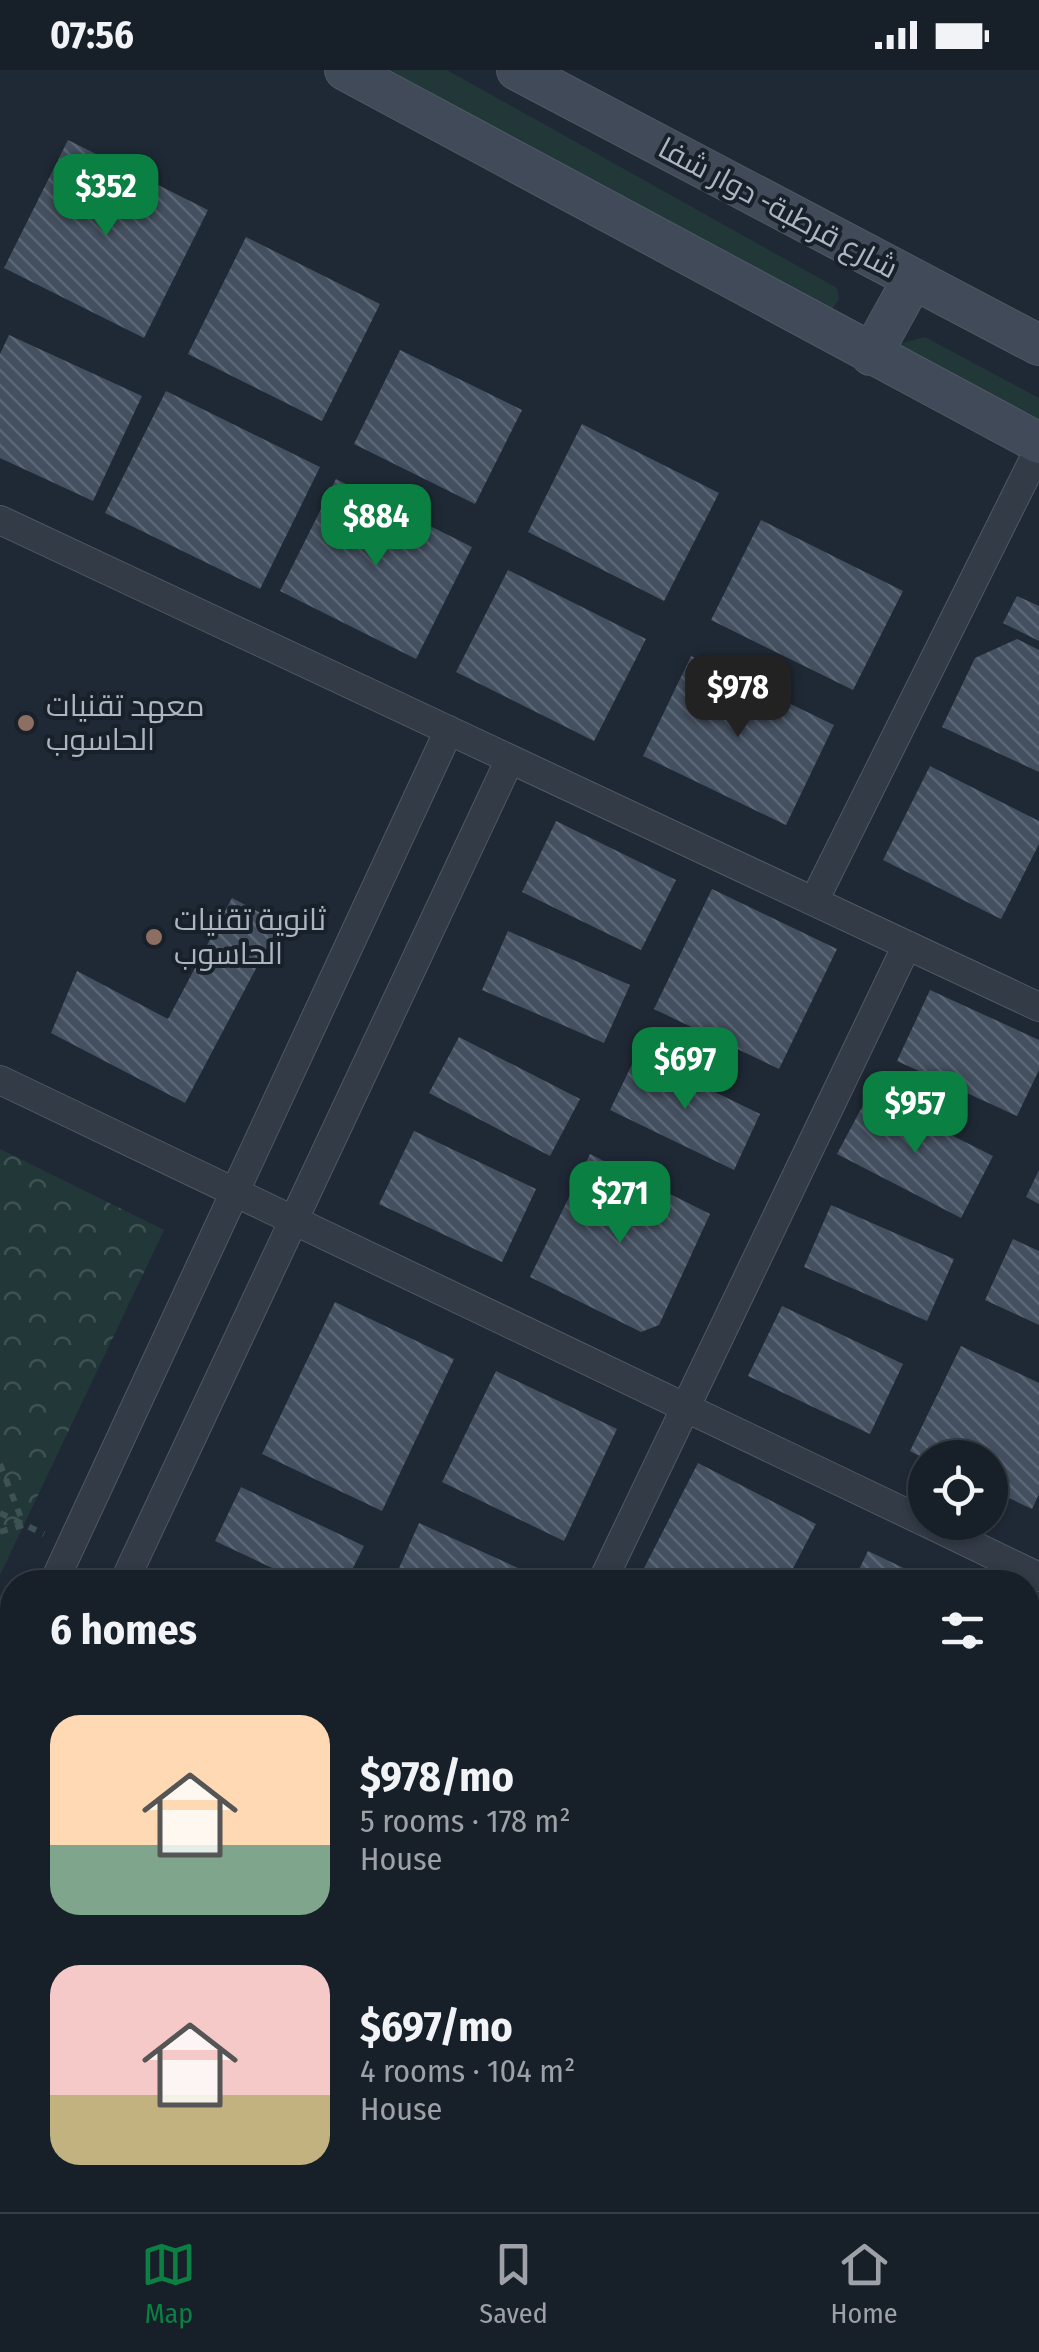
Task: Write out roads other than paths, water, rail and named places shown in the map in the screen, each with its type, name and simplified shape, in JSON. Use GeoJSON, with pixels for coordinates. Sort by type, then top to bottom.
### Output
{"type":"FeatureCollection","features":[{"type":"Feature","properties":{"kind":"main road"},"geometry":{"type":"LineString","coordinates":[[345,70],[1039,446]]}},
{"type":"Feature","properties":{"kind":"main road","name":"شارع قرطبة- دوار شفا"},"geometry":{"type":"LineString","coordinates":[[517,70],[1039,345]]}},
{"type":"Feature","properties":{"kind":"main road"},"geometry":{"type":"LineString","coordinates":[[871,355],[913,278]]}},
{"type":"Feature","properties":{"kind":"street"},"geometry":{"type":"LineString","coordinates":[[814,901],[1039,446]]}},
{"type":"Feature","properties":{"kind":"street"},"geometry":{"type":"LineString","coordinates":[[0,520],[1039,1007]]}},
{"type":"Feature","properties":{"kind":"street"},"geometry":{"type":"LineString","coordinates":[[60,1570],[449,730]]}},
{"type":"Feature","properties":{"kind":"street"},"geometry":{"type":"LineString","coordinates":[[130,1570],[510,759]]}},
{"type":"Feature","properties":{"kind":"street"},"geometry":{"type":"LineString","coordinates":[[608,1570],[907,945]]}},
{"type":"Feature","properties":{"kind":"street"},"geometry":{"type":"LineString","coordinates":[[0,1080],[908,1514]]}},
{"type":"Feature","properties":{"kind":"street"},"geometry":{"type":"LineString","coordinates":[[962,1540],[1024,1570]]}},
{"type":"Feature","properties":{"kind":"place","name":"معهد تقنيات الحاسوب"},"geometry":{"type":"Point","coordinates":[26,723]}},
{"type":"Feature","properties":{"kind":"place","name":"ثانوية تقنيات الحاسوب"},"geometry":{"type":"Point","coordinates":[154,937]}}]}
